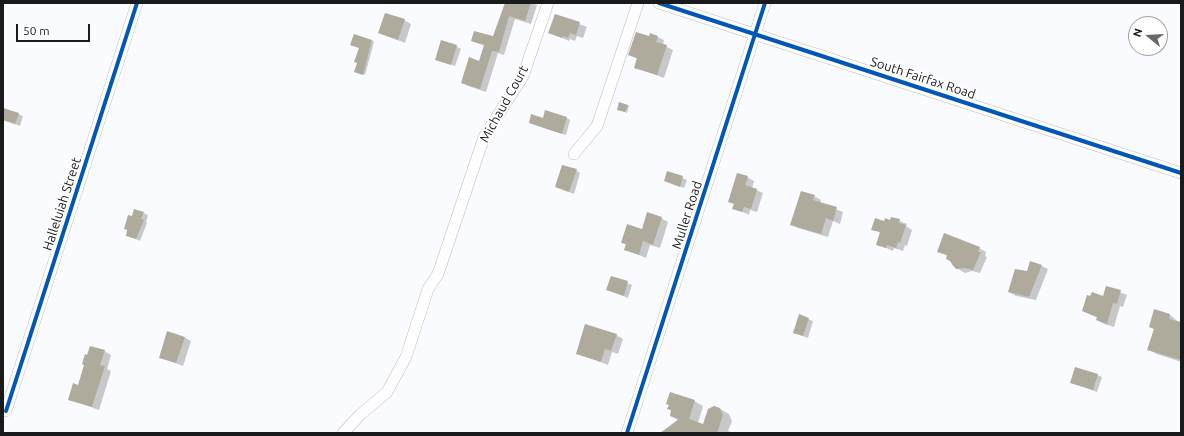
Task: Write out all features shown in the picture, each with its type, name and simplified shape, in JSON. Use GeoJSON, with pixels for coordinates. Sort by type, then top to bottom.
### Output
{"type":"FeatureCollection","features":[{"type":"Feature","properties":{"kind":"street","name":"Halleluiah Street"},"geometry":{"type":"LineString","coordinates":[[6,411],[137,3]]}},
{"type":"Feature","properties":{"kind":"street","name":"Michaud Court"},"geometry":{"type":"LineString","coordinates":[[343,433],[361,414],[388,392],[406,358],[428,288],[438,274],[484,138],[523,76],[548,3]]}},
{"type":"Feature","properties":{"kind":"street"},"geometry":{"type":"LineString","coordinates":[[574,154],[597,126],[638,3]]}},
{"type":"Feature","properties":{"kind":"street","name":"South Fairfax Road"},"geometry":{"type":"LineString","coordinates":[[659,3],[1181,173]]}},
{"type":"Feature","properties":{"kind":"street","name":"Muller Road"},"geometry":{"type":"LineString","coordinates":[[627,433],[765,3]]}},
{"type":"Feature","properties":{"kind":"building"},"geometry":{"type":"Polygon","coordinates":[[[505,3],[531,3],[525,21],[509,16],[499,52],[492,51],[480,89],[461,83],[469,57],[479,61],[484,45],[471,41],[474,31],[493,36],[505,3]]]}},
{"type":"Feature","properties":{"kind":"building"},"geometry":{"type":"Polygon","coordinates":[[[385,13],[405,19],[398,40],[378,33],[385,13]]]}},
{"type":"Feature","properties":{"kind":"building"},"geometry":{"type":"Polygon","coordinates":[[[555,14],[580,22],[576,35],[570,33],[568,38],[563,36],[562,38],[548,33],[555,14]]]}},
{"type":"Feature","properties":{"kind":"building"},"geometry":{"type":"Polygon","coordinates":[[[636,32],[649,36],[650,33],[658,36],[656,42],[667,45],[657,75],[634,68],[637,58],[628,55],[636,32]]]}},
{"type":"Feature","properties":{"kind":"building"},"geometry":{"type":"Polygon","coordinates":[[[354,34],[372,40],[363,75],[354,72],[357,63],[354,62],[359,48],[350,45],[354,34]]]}},
{"type":"Feature","properties":{"kind":"building"},"geometry":{"type":"Polygon","coordinates":[[[441,40],[457,45],[451,65],[435,60],[441,40]]]}},
{"type":"Feature","properties":{"kind":"building"},"geometry":{"type":"Polygon","coordinates":[[[619,102],[628,105],[625,112],[617,110],[619,102]]]}},
{"type":"Feature","properties":{"kind":"building"},"geometry":{"type":"Polygon","coordinates":[[[3,108],[19,113],[15,124],[3,120],[3,108]]]}},
{"type":"Feature","properties":{"kind":"building"},"geometry":{"type":"Polygon","coordinates":[[[545,110],[567,117],[562,134],[529,123],[531,114],[543,118],[545,110]]]}},
{"type":"Feature","properties":{"kind":"building"},"geometry":{"type":"Polygon","coordinates":[[[562,165],[577,169],[569,192],[555,187],[562,165]]]}},
{"type":"Feature","properties":{"kind":"building"},"geometry":{"type":"Polygon","coordinates":[[[667,171],[683,176],[680,187],[664,181],[667,171]]]}},
{"type":"Feature","properties":{"kind":"building"},"geometry":{"type":"Polygon","coordinates":[[[737,173],[748,176],[745,185],[757,189],[751,209],[744,207],[742,212],[732,209],[734,204],[728,202],[737,173]]]}},
{"type":"Feature","properties":{"kind":"building"},"geometry":{"type":"Polygon","coordinates":[[[801,191],[815,195],[813,200],[837,207],[833,221],[826,218],[821,234],[790,225],[801,191]]]}},
{"type":"Feature","properties":{"kind":"building"},"geometry":{"type":"Polygon","coordinates":[[[134,209],[144,212],[141,219],[144,220],[136,239],[126,236],[127,230],[124,229],[128,215],[132,216],[134,209]]]}},
{"type":"Feature","properties":{"kind":"building"},"geometry":{"type":"Polygon","coordinates":[[[647,212],[662,217],[653,245],[643,241],[639,255],[624,250],[626,244],[621,243],[627,224],[642,229],[647,212]]]}},
{"type":"Feature","properties":{"kind":"building"},"geometry":{"type":"Polygon","coordinates":[[[891,217],[900,219],[899,223],[906,225],[900,243],[898,242],[896,248],[887,245],[886,248],[876,245],[880,232],[871,230],[875,218],[884,221],[885,218],[890,220],[891,217]]]}},
{"type":"Feature","properties":{"kind":"building"},"geometry":{"type":"Polygon","coordinates":[[[944,233],[980,247],[978,252],[981,252],[973,270],[965,268],[956,269],[950,261],[946,259],[947,255],[937,252],[944,233]]]}},
{"type":"Feature","properties":{"kind":"building"},"geometry":{"type":"Polygon","coordinates":[[[1030,261],[1042,265],[1029,297],[1008,292],[1015,269],[1027,271],[1030,261]]]}},
{"type":"Feature","properties":{"kind":"building"},"geometry":{"type":"Polygon","coordinates":[[[611,276],[628,281],[624,296],[606,290],[611,276]]]}},
{"type":"Feature","properties":{"kind":"building"},"geometry":{"type":"Polygon","coordinates":[[[1106,286],[1121,290],[1117,304],[1113,303],[1107,324],[1096,320],[1097,317],[1082,311],[1087,295],[1090,296],[1092,292],[1103,296],[1106,286]]]}},
{"type":"Feature","properties":{"kind":"building"},"geometry":{"type":"Polygon","coordinates":[[[1154,309],[1170,314],[1169,319],[1181,322],[1181,360],[1147,350],[1154,329],[1149,327],[1154,309]]]}},
{"type":"Feature","properties":{"kind":"building"},"geometry":{"type":"Polygon","coordinates":[[[799,314],[809,318],[803,336],[793,333],[799,314]]]}},
{"type":"Feature","properties":{"kind":"building"},"geometry":{"type":"Polygon","coordinates":[[[585,324],[617,334],[611,351],[605,349],[601,362],[576,354],[585,324]]]}},
{"type":"Feature","properties":{"kind":"building"},"geometry":{"type":"Polygon","coordinates":[[[167,331],[185,337],[176,363],[159,358],[167,331]]]}},
{"type":"Feature","properties":{"kind":"building"},"geometry":{"type":"Polygon","coordinates":[[[90,346],[105,350],[100,365],[105,366],[92,407],[68,400],[73,383],[78,385],[84,365],[82,364],[85,354],[87,355],[90,346]]]}},
{"type":"Feature","properties":{"kind":"building"},"geometry":{"type":"Polygon","coordinates":[[[1075,367],[1098,374],[1093,390],[1070,383],[1075,367]]]}},
{"type":"Feature","properties":{"kind":"building"},"geometry":{"type":"Polygon","coordinates":[[[670,392],[695,400],[689,419],[703,424],[708,409],[714,406],[720,408],[723,415],[717,433],[660,433],[679,419],[670,416],[671,410],[667,409],[669,405],[666,404],[670,392]]]}},
{"type":"Feature","properties":{"kind":"cycle path"},"geometry":{"type":"LineString","coordinates":[[6,411],[137,3]]}},
{"type":"Feature","properties":{"kind":"cycle path"},"geometry":{"type":"LineString","coordinates":[[659,3],[1181,173]]}},
{"type":"Feature","properties":{"kind":"cycle path"},"geometry":{"type":"LineString","coordinates":[[627,433],[765,3]]}}]}
